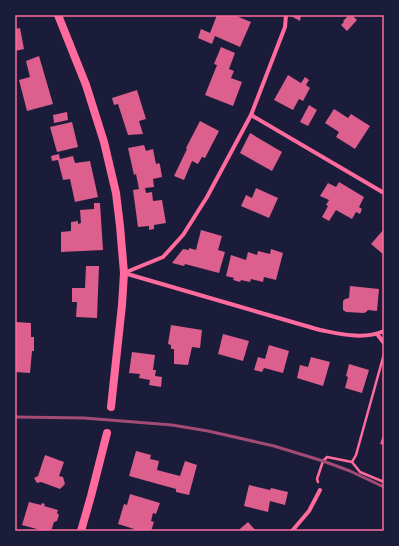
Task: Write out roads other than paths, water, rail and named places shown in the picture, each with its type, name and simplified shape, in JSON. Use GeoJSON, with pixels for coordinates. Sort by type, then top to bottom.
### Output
{"type":"FeatureCollection","features":[{"type":"Feature","properties":{"kind":"main road"},"geometry":{"type":"LineString","coordinates":[[58,15],[86,85],[104,142],[116,193],[124,273],[111,407]]}},
{"type":"Feature","properties":{"kind":"main road"},"geometry":{"type":"LineString","coordinates":[[81,531],[106,432]]}},
{"type":"Feature","properties":{"kind":"street"},"geometry":{"type":"LineString","coordinates":[[124,273],[163,258],[183,235],[206,197],[251,115],[285,27],[286,15]]}},
{"type":"Feature","properties":{"kind":"street"},"geometry":{"type":"LineString","coordinates":[[251,115],[384,193]]}},
{"type":"Feature","properties":{"kind":"street"},"geometry":{"type":"LineString","coordinates":[[124,273],[320,330],[343,335],[360,336],[377,334],[384,331]]}},
{"type":"Feature","properties":{"kind":"street"},"geometry":{"type":"LineString","coordinates":[[377,334],[384,342]]}},
{"type":"Feature","properties":{"kind":"street"},"geometry":{"type":"LineString","coordinates":[[292,531],[308,511],[320,490]]}},
{"type":"Feature","properties":{"kind":"railway"},"geometry":{"type":"LineString","coordinates":[[15,417],[84,418],[172,425],[208,431],[274,446],[323,461],[350,471],[384,487]]}}]}
